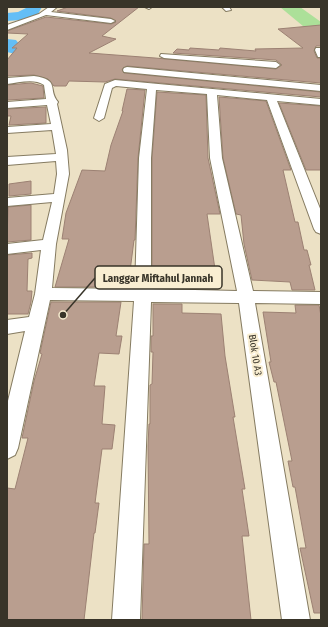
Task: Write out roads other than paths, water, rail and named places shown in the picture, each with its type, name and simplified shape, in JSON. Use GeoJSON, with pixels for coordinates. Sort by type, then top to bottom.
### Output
{"type":"FeatureCollection","features":[{"type":"Feature","properties":{"kind":"street"},"geometry":{"type":"LineString","coordinates":[[7,28],[45,13],[54,7]]}},
{"type":"Feature","properties":{"kind":"street"},"geometry":{"type":"LineString","coordinates":[[45,13],[111,21]]}},
{"type":"Feature","properties":{"kind":"street"},"geometry":{"type":"LineString","coordinates":[[272,53],[279,75]]}},
{"type":"Feature","properties":{"kind":"street"},"geometry":{"type":"LineString","coordinates":[[164,56],[279,75],[321,88]]}},
{"type":"Feature","properties":{"kind":"street"},"geometry":{"type":"LineString","coordinates":[[127,70],[279,75]]}},
{"type":"Feature","properties":{"kind":"street"},"geometry":{"type":"LineString","coordinates":[[7,81],[37,79],[46,81],[53,102],[62,156],[62,174],[59,197],[50,244],[43,294],[8,441]]}},
{"type":"Feature","properties":{"kind":"street"},"geometry":{"type":"LineString","coordinates":[[100,118],[110,85],[115,83],[321,102]]}},
{"type":"Feature","properties":{"kind":"street"},"geometry":{"type":"LineString","coordinates":[[126,620],[143,297],[145,158],[152,87]]}},
{"type":"Feature","properties":{"kind":"street","name":"Blok 10 A3"},"geometry":{"type":"LineString","coordinates":[[212,91],[216,158],[246,297],[296,620]]}},
{"type":"Feature","properties":{"kind":"street"},"geometry":{"type":"LineString","coordinates":[[271,97],[321,229]]}},
{"type":"Feature","properties":{"kind":"street"},"geometry":{"type":"LineString","coordinates":[[7,105],[53,102]]}},
{"type":"Feature","properties":{"kind":"street"},"geometry":{"type":"LineString","coordinates":[[7,130],[56,127]]}},
{"type":"Feature","properties":{"kind":"street"},"geometry":{"type":"LineString","coordinates":[[7,161],[62,156]]}},
{"type":"Feature","properties":{"kind":"street"},"geometry":{"type":"LineString","coordinates":[[7,202],[59,197]]}},
{"type":"Feature","properties":{"kind":"street"},"geometry":{"type":"LineString","coordinates":[[7,249],[50,244]]}},
{"type":"Feature","properties":{"kind":"street"},"geometry":{"type":"LineString","coordinates":[[43,294],[143,297],[321,298]]}},
{"type":"Feature","properties":{"kind":"street"},"geometry":{"type":"LineString","coordinates":[[7,327],[36,323]]}},
{"type":"Feature","properties":{"kind":"waterway"},"geometry":{"type":"LineString","coordinates":[[7,17],[20,16],[33,11],[35,7]]}},
{"type":"Feature","properties":{"kind":"waterway"},"geometry":{"type":"LineString","coordinates":[[7,44],[10,44],[12,48],[30,52],[59,53]]}},
{"type":"Feature","properties":{"kind":"place","name":"Langgar Miftahul Jannah"},"geometry":{"type":"Point","coordinates":[63,315]}}]}
